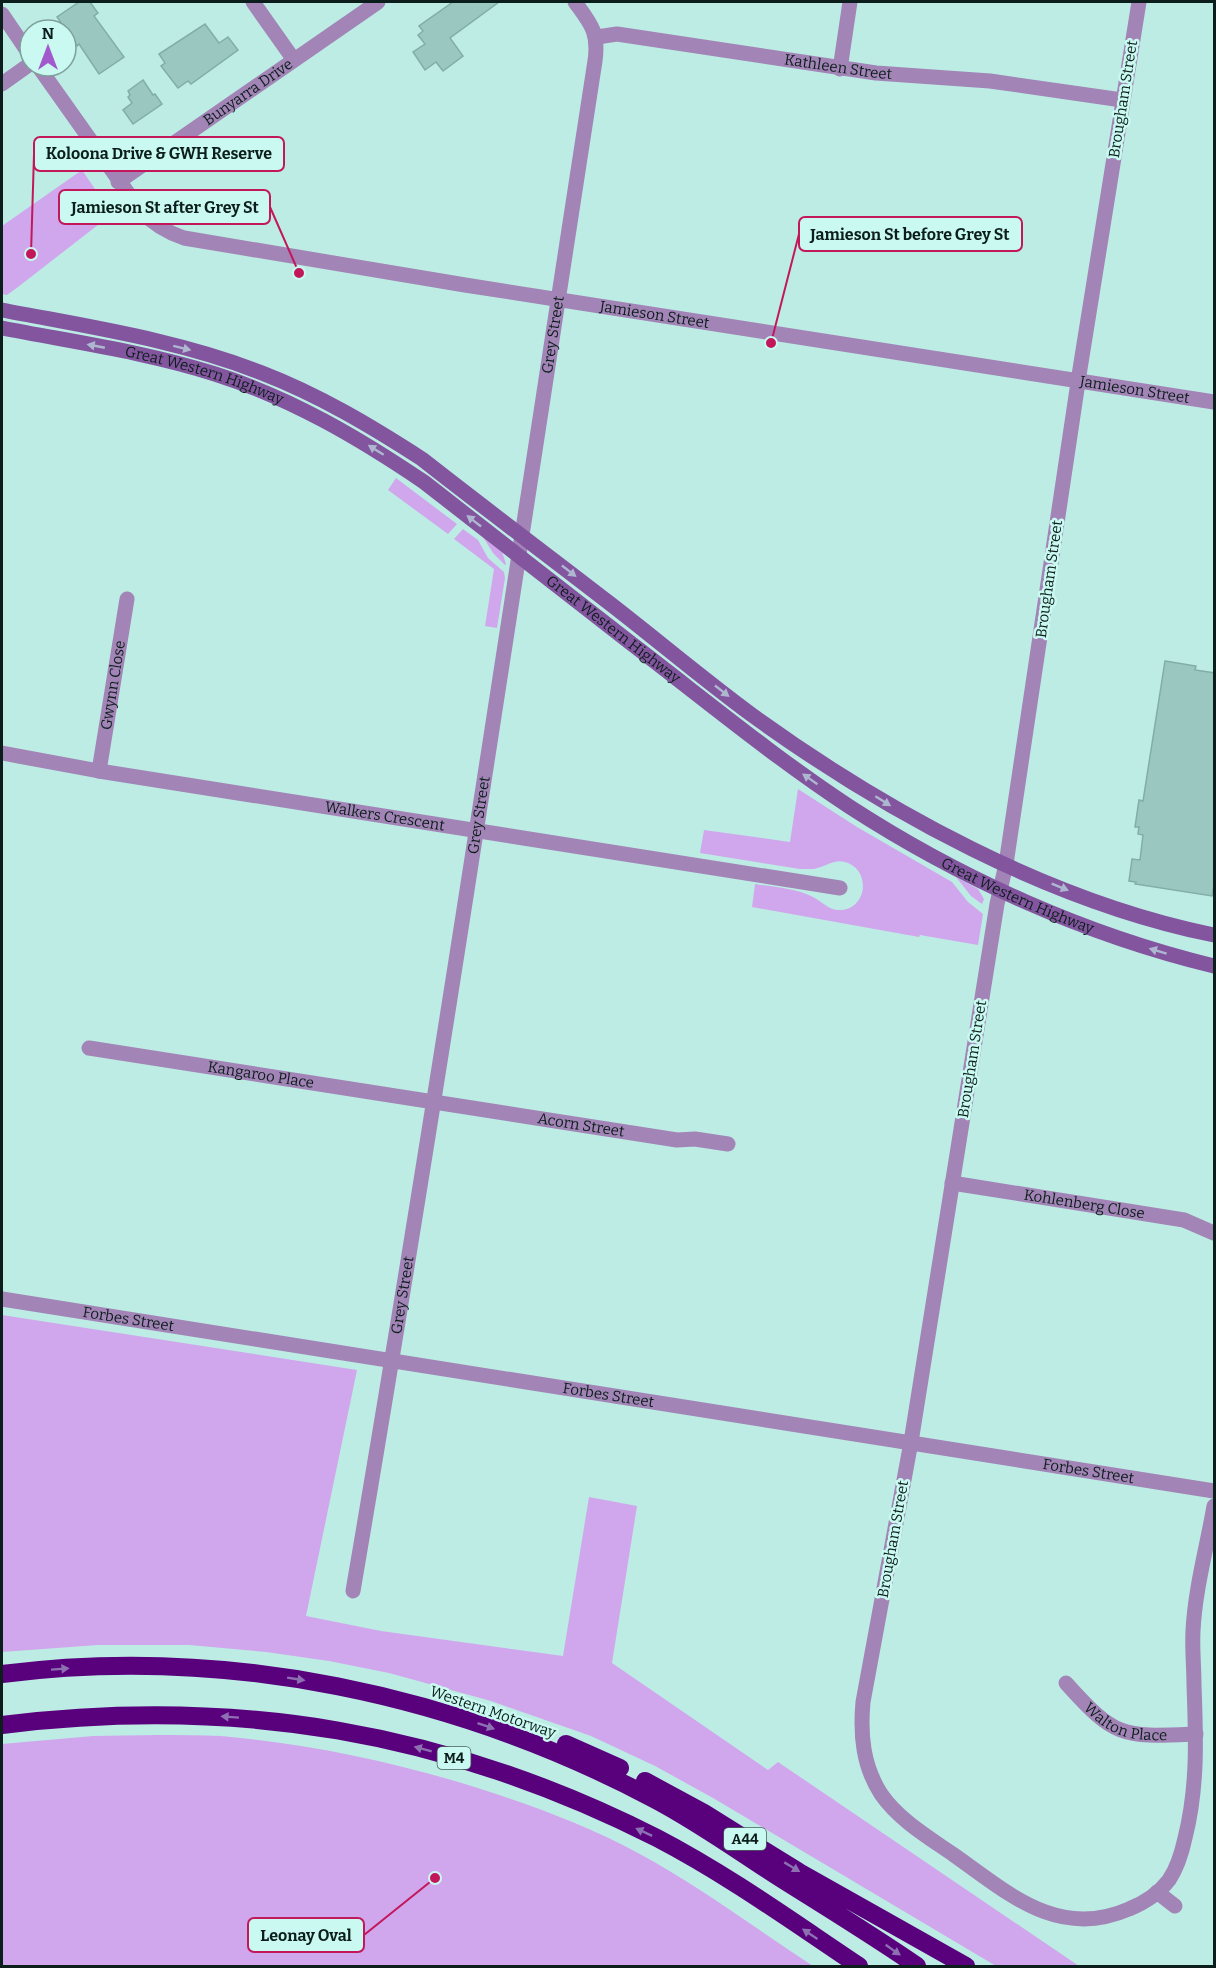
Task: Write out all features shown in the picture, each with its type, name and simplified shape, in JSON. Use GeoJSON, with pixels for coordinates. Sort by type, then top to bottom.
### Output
{"type":"FeatureCollection","features":[{"type":"Feature","properties":{"kind":"highway","name":"Western Motorway"},"geometry":{"type":"LineString","coordinates":[[2,1674],[75,1667],[148,1666],[222,1670],[276,1676],[390,1697],[474,1721],[514,1735],[609,1776],[655,1800],[706,1829],[917,1966]]}},
{"type":"Feature","properties":{"kind":"highway","name":"M4"},"geometry":{"type":"LineString","coordinates":[[2,1725],[80,1716],[171,1714],[262,1719],[349,1732],[441,1754],[512,1775],[564,1795],[656,1838],[730,1881],[858,1966]]}},
{"type":"Feature","properties":{"kind":"highway","name":"A44"},"geometry":{"type":"LineString","coordinates":[[514,1735],[557,1741],[592,1755],[662,1789],[799,1872],[966,1966]]}},
{"type":"Feature","properties":{"kind":"main road","name":"Great Western Highway"},"geometry":{"type":"LineString","coordinates":[[2,310],[137,336],[205,353],[261,372],[325,402],[422,459],[751,714],[892,806],[1006,864],[1105,904],[1155,920],[1215,934]]}},
{"type":"Feature","properties":{"kind":"main road","name":"Great Western Highway"},"geometry":{"type":"LineString","coordinates":[[2,328],[134,353],[217,375],[262,391],[322,420],[393,461],[424,483],[746,734],[868,818],[928,854],[1000,890],[1081,924],[1152,950],[1215,966]]}},
{"type":"Feature","properties":{"kind":"street"},"geometry":{"type":"LineString","coordinates":[[253,2],[294,60]]}},
{"type":"Feature","properties":{"kind":"street","name":"Bunyarra Drive"},"geometry":{"type":"LineString","coordinates":[[118,182],[378,2]]}},
{"type":"Feature","properties":{"kind":"street"},"geometry":{"type":"LineString","coordinates":[[575,2],[590,22],[597,37]]}},
{"type":"Feature","properties":{"kind":"street"},"geometry":{"type":"LineString","coordinates":[[840,69],[850,2]]}},
{"type":"Feature","properties":{"kind":"street","name":"Brougham Street"},"geometry":{"type":"LineString","coordinates":[[1139,2],[1078,381],[1006,864],[911,1442],[863,1709],[863,1746],[874,1782],[904,1819],[1017,1899],[1050,1915],[1073,1919],[1098,1918],[1124,1911],[1157,1892],[1168,1881],[1174,1872],[1188,1829],[1196,1782],[1193,1627],[1215,1506]]}},
{"type":"Feature","properties":{"kind":"street"},"geometry":{"type":"LineString","coordinates":[[2,14],[18,37]]}},
{"type":"Feature","properties":{"kind":"street","name":"Kathleen Street"},"geometry":{"type":"LineString","coordinates":[[597,37],[617,34],[840,69],[1009,83],[1122,100]]}},
{"type":"Feature","properties":{"kind":"street","name":"Grey Street"},"geometry":{"type":"LineString","coordinates":[[353,1591],[434,1103],[520,557],[597,37]]}},
{"type":"Feature","properties":{"kind":"street"},"geometry":{"type":"LineString","coordinates":[[2,84],[18,73]]}},
{"type":"Feature","properties":{"kind":"street","name":"Jamieson Street"},"geometry":{"type":"LineString","coordinates":[[46,78],[118,182],[147,218],[169,233],[184,238],[465,285],[1215,402]]}},
{"type":"Feature","properties":{"kind":"street","name":"Gwynn Close"},"geometry":{"type":"LineString","coordinates":[[99,771],[127,600]]}},
{"type":"Feature","properties":{"kind":"street","name":"Walkers Crescent"},"geometry":{"type":"LineString","coordinates":[[2,753],[99,771],[840,888]]}},
{"type":"Feature","properties":{"kind":"street","name":"Kangaroo Place"},"geometry":{"type":"LineString","coordinates":[[89,1048],[434,1103]]}},
{"type":"Feature","properties":{"kind":"street","name":"Acorn Street"},"geometry":{"type":"LineString","coordinates":[[434,1103],[677,1140],[695,1139],[728,1144]]}},
{"type":"Feature","properties":{"kind":"street","name":"Kohlenberg Close"},"geometry":{"type":"LineString","coordinates":[[952,1183],[1184,1220],[1215,1233]]}},
{"type":"Feature","properties":{"kind":"street","name":"Forbes Street"},"geometry":{"type":"LineString","coordinates":[[2,1299],[1215,1491]]}},
{"type":"Feature","properties":{"kind":"street","name":"Walton Place"},"geometry":{"type":"LineString","coordinates":[[1066,1683],[1099,1718],[1116,1729],[1140,1736],[1196,1734]]}},
{"type":"Feature","properties":{"kind":"street"},"geometry":{"type":"LineString","coordinates":[[1157,1892],[1175,1906]]}},
{"type":"Feature","properties":{"kind":"shaded area"},"geometry":{"type":"Polygon","coordinates":[[[82,170],[112,214],[7,295],[2,294],[2,226],[82,170]]]}},
{"type":"Feature","properties":{"kind":"shaded area"},"geometry":{"type":"Polygon","coordinates":[[[396,478],[457,524],[448,534],[388,490],[396,478]]]}},
{"type":"Feature","properties":{"kind":"shaded area"},"geometry":{"type":"Polygon","coordinates":[[[463,529],[478,540],[488,558],[504,572],[497,628],[485,626],[494,569],[454,539],[463,529]]]}},
{"type":"Feature","properties":{"kind":"shaded area"},"geometry":{"type":"Polygon","coordinates":[[[483,537],[502,552],[505,565],[493,553],[483,537]]]}},
{"type":"Feature","properties":{"kind":"shaded area"},"geometry":{"type":"Polygon","coordinates":[[[798,789],[857,827],[952,882],[968,902],[983,914],[978,945],[920,935],[919,937],[752,907],[755,884],[799,892],[837,910],[850,908],[861,896],[863,888],[859,872],[845,862],[833,862],[814,869],[800,869],[700,853],[704,830],[790,842],[798,789]]]}},
{"type":"Feature","properties":{"kind":"shaded area"},"geometry":{"type":"Polygon","coordinates":[[[956,877],[978,889],[984,899],[982,904],[971,896],[956,877]]]}},
{"type":"Feature","properties":{"kind":"shaded area"},"geometry":{"type":"Polygon","coordinates":[[[2,1315],[357,1370],[306,1616],[381,1631],[563,1656],[589,1497],[637,1506],[612,1663],[768,1770],[778,1762],[1079,1966],[996,1966],[655,1766],[591,1736],[491,1701],[389,1673],[266,1652],[189,1645],[98,1645],[2,1652],[2,1315]]]}},
{"type":"Feature","properties":{"kind":"shaded area"},"geometry":{"type":"Polygon","coordinates":[[[93,1736],[221,1736],[289,1744],[356,1756],[455,1781],[526,1804],[583,1826],[638,1853],[705,1893],[813,1966],[2,1966],[2,1744],[93,1736]]]}},
{"type":"Feature","properties":{"kind":"building"},"geometry":{"type":"Polygon","coordinates":[[[79,2],[90,2],[98,13],[94,16],[124,57],[99,74],[78,45],[78,18],[57,17],[79,2]]]}},
{"type":"Feature","properties":{"kind":"building"},"geometry":{"type":"Polygon","coordinates":[[[453,2],[499,2],[450,38],[463,56],[443,71],[436,62],[425,70],[413,52],[425,44],[418,35],[423,31],[419,26],[453,2]]]}},
{"type":"Feature","properties":{"kind":"building"},"geometry":{"type":"Polygon","coordinates":[[[205,24],[219,43],[228,37],[238,50],[191,84],[188,81],[178,88],[161,66],[165,63],[159,54],[205,24]]]}},
{"type":"Feature","properties":{"kind":"building"},"geometry":{"type":"Polygon","coordinates":[[[143,80],[162,104],[133,124],[123,110],[132,103],[128,97],[130,95],[128,91],[143,80]]]}},
{"type":"Feature","properties":{"kind":"building"},"geometry":{"type":"Polygon","coordinates":[[[1165,661],[1196,666],[1195,670],[1215,673],[1215,880],[1212,896],[1135,884],[1136,882],[1129,881],[1132,859],[1140,860],[1143,835],[1138,834],[1139,827],[1135,827],[1139,800],[1143,801],[1165,661]]]}},
{"type":"Feature","properties":{"kind":"place","name":"Koloona Drive & GWH Reserve"},"geometry":{"type":"Point","coordinates":[31,254]}},
{"type":"Feature","properties":{"kind":"place","name":"Jamieson St after Grey St"},"geometry":{"type":"Point","coordinates":[299,273]}},
{"type":"Feature","properties":{"kind":"place","name":"Jamieson St before Grey St"},"geometry":{"type":"Point","coordinates":[771,343]}},
{"type":"Feature","properties":{"kind":"place","name":"Leonay Oval"},"geometry":{"type":"Point","coordinates":[435,1878]}}]}
